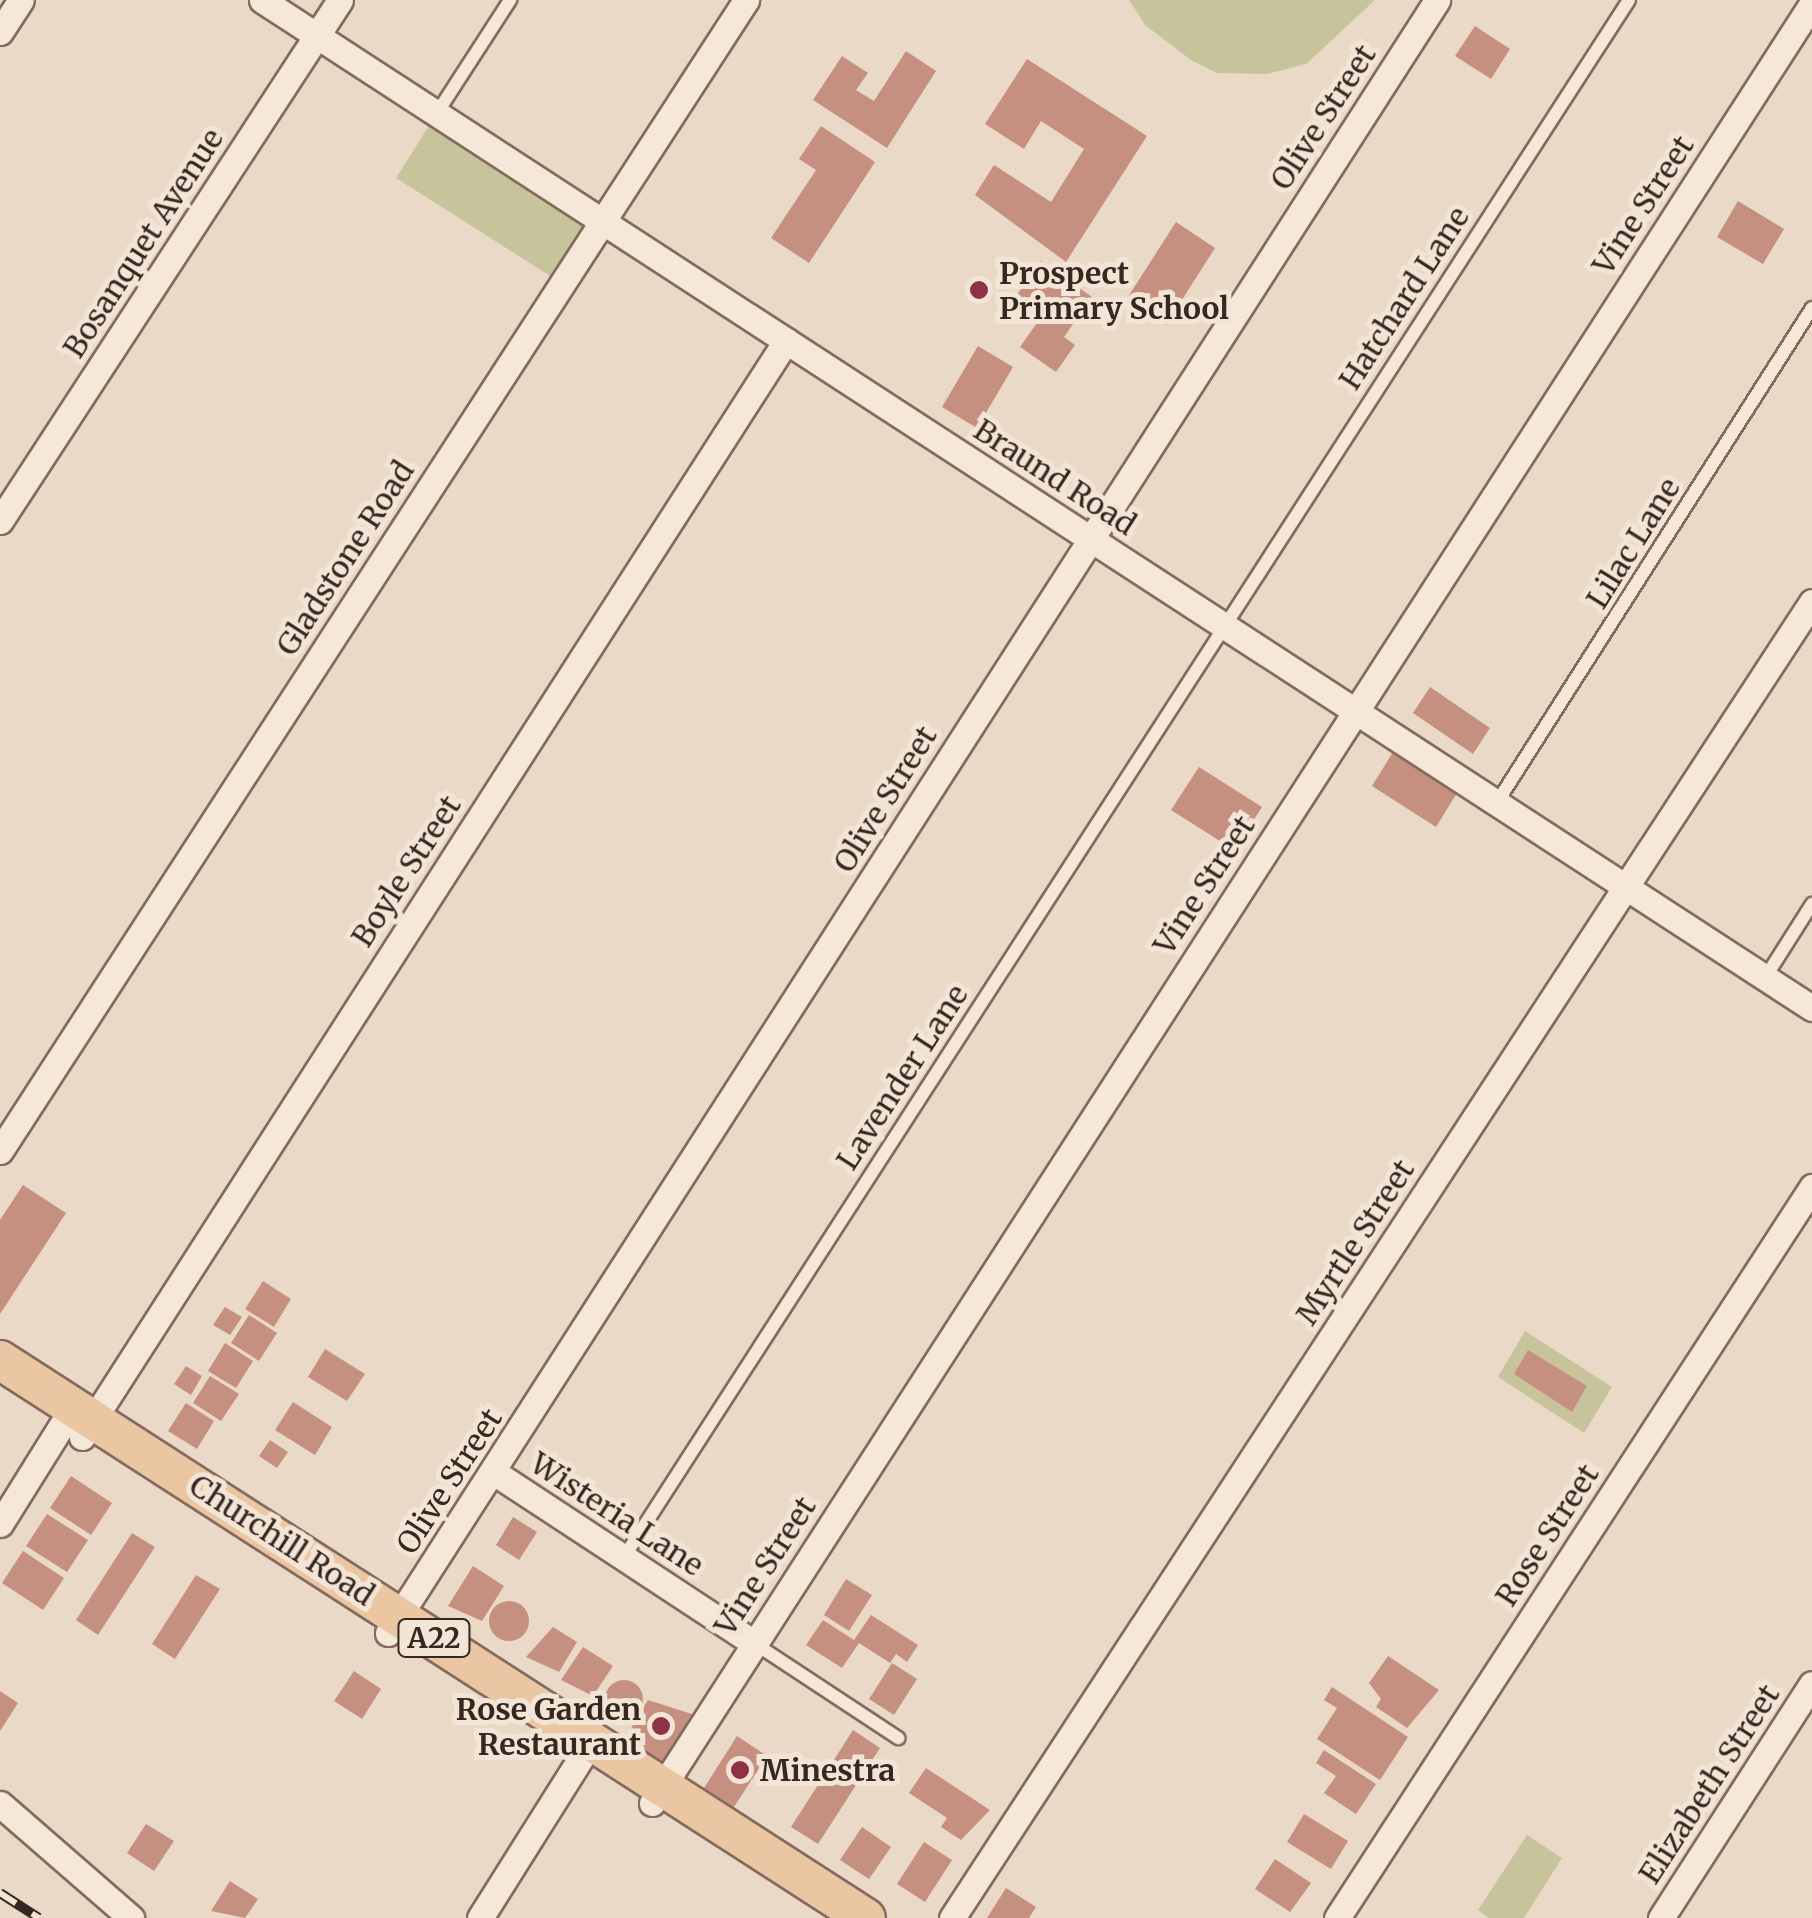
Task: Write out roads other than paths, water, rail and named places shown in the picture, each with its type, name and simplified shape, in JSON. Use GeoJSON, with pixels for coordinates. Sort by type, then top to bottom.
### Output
{"type":"FeatureCollection","features":[{"type":"Feature","properties":{"kind":"main road","name":"Churchill Road"},"geometry":{"type":"LineString","coordinates":[[0,1360],[78,1422],[657,1794],[830,1918]]}},
{"type":"Feature","properties":{"kind":"main road","name":"Churchill Road"},"geometry":{"type":"LineString","coordinates":[[0,1385],[78,1422]]}},
{"type":"Feature","properties":{"kind":"main road","name":"Churchill Road"},"geometry":{"type":"LineString","coordinates":[[657,1794],[866,1918]]}},
{"type":"Feature","properties":{"kind":"street"},"geometry":{"type":"LineString","coordinates":[[0,32],[21,0]]}},
{"type":"Feature","properties":{"kind":"street","name":"Braund Road"},"geometry":{"type":"LineString","coordinates":[[262,0],[1812,1008]]}},
{"type":"Feature","properties":{"kind":"street","name":"Bosanquet Avenue"},"geometry":{"type":"LineString","coordinates":[[0,521],[340,0]]}},
{"type":"Feature","properties":{"kind":"street","name":"Gladstone Road"},"geometry":{"type":"LineString","coordinates":[[0,1151],[746,0]]}},
{"type":"Feature","properties":{"kind":"street","name":"Olive Street"},"geometry":{"type":"LineString","coordinates":[[393,1624],[495,1473],[1089,538],[1438,0]]}},
{"type":"Feature","properties":{"kind":"street","name":"Vine Street"},"geometry":{"type":"LineString","coordinates":[[657,1794],[1812,4]]}},
{"type":"Feature","properties":{"kind":"street","name":"Boyle Street"},"geometry":{"type":"LineString","coordinates":[[0,1524],[78,1422],[786,341]]}},
{"type":"Feature","properties":{"kind":"street","name":"Myrtle Street"},"geometry":{"type":"LineString","coordinates":[[952,1918],[1812,602]]}},
{"type":"Feature","properties":{"kind":"street","name":"Rose Street"},"geometry":{"type":"LineString","coordinates":[[1337,1918],[1640,1432],[1812,1187]]}},
{"type":"Feature","properties":{"kind":"street","name":"Wisteria Lane"},"geometry":{"type":"LineString","coordinates":[[495,1473],[754,1643]]}},
{"type":"Feature","properties":{"kind":"street","name":"Elizabeth Street"},"geometry":{"type":"LineString","coordinates":[[1661,1918],[1812,1684]]}},
{"type":"Feature","properties":{"kind":"street"},"geometry":{"type":"LineString","coordinates":[[480,1918],[587,1748]]}},
{"type":"Feature","properties":{"kind":"street"},"geometry":{"type":"LineString","coordinates":[[0,1804],[130,1918]]}},
{"type":"Feature","properties":{"kind":"lane"},"geometry":{"type":"LineString","coordinates":[[438,113],[510,0]]}},
{"type":"Feature","properties":{"kind":"lane","name":"Hatchard Lane"},"geometry":{"type":"LineString","coordinates":[[1222,624],[1629,0]]}},
{"type":"Feature","properties":{"kind":"lane","name":"Lilac Lane"},"geometry":{"type":"LineString","coordinates":[[1496,804],[1812,308]]}},
{"type":"Feature","properties":{"kind":"lane","name":"Lavender Lane"},"geometry":{"type":"LineString","coordinates":[[624,1557],[1222,624]]}},
{"type":"Feature","properties":{"kind":"lane"},"geometry":{"type":"LineString","coordinates":[[1764,978],[1812,904]]}},
{"type":"Feature","properties":{"kind":"lane"},"geometry":{"type":"LineString","coordinates":[[754,1643],[898,1738]]}},
{"type":"Feature","properties":{"kind":"railway"},"geometry":{"type":"LineString","coordinates":[[0,1893],[39,1918]]}},
{"type":"Feature","properties":{"kind":"place","name":"Prospect Primary School"},"geometry":{"type":"Point","coordinates":[979,290]}},
{"type":"Feature","properties":{"kind":"place","name":"Rose Garden Restaurant"},"geometry":{"type":"Point","coordinates":[661,1726]}},
{"type":"Feature","properties":{"kind":"place","name":"Minestra"},"geometry":{"type":"Point","coordinates":[740,1770]}}]}
